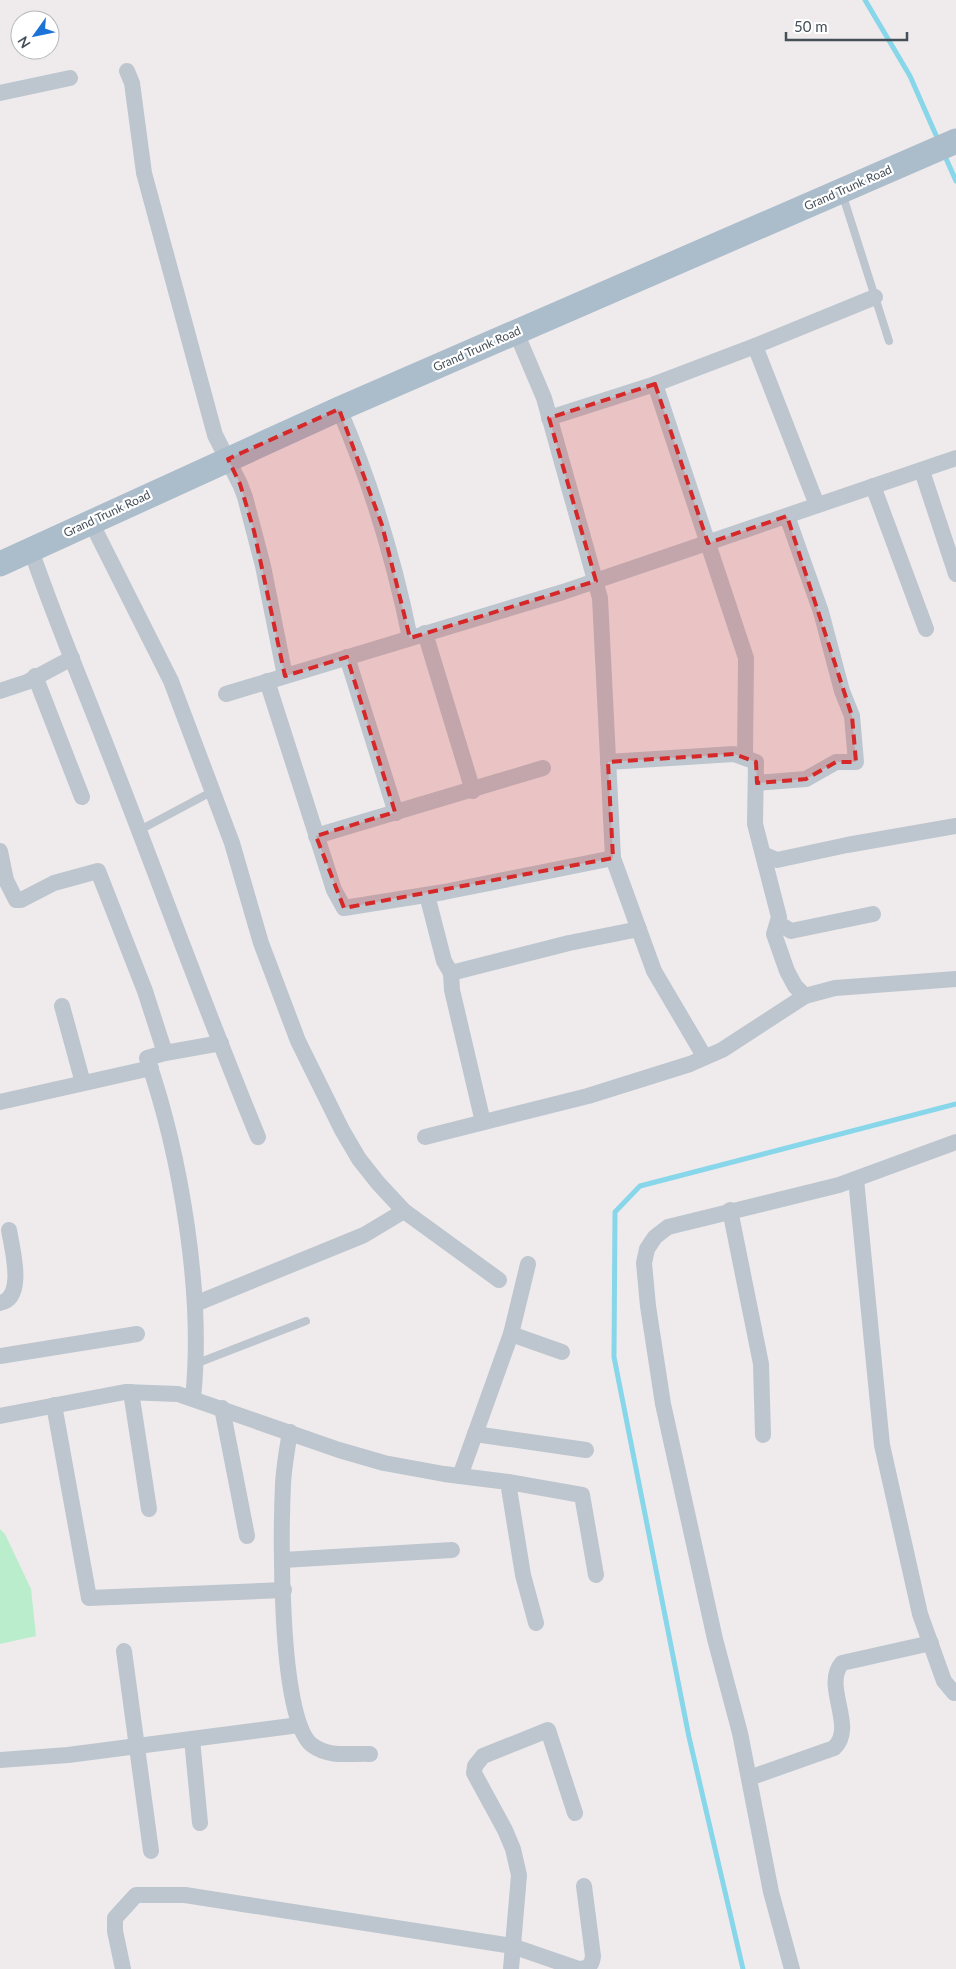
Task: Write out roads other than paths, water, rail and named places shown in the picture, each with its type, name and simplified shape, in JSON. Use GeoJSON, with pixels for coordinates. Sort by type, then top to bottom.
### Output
{"type":"FeatureCollection","features":[{"type":"Feature","properties":{"kind":"main road","name":"Grand Trunk Road"},"geometry":{"type":"LineString","coordinates":[[0,564],[339,409],[954,142]]}},
{"type":"Feature","properties":{"kind":"street"},"geometry":{"type":"LineString","coordinates":[[127,72],[133,92],[144,173],[193,351],[199,385],[215,435],[240,484],[254,531],[285,676]]}},
{"type":"Feature","properties":{"kind":"street"},"geometry":{"type":"LineString","coordinates":[[0,93],[70,78]]}},
{"type":"Feature","properties":{"kind":"street"},"geometry":{"type":"LineString","coordinates":[[549,418],[655,384],[875,297]]}},
{"type":"Feature","properties":{"kind":"street"},"geometry":{"type":"LineString","coordinates":[[516,332],[544,398],[600,598],[613,858],[654,971],[704,1056]]}},
{"type":"Feature","properties":{"kind":"street"},"geometry":{"type":"LineString","coordinates":[[755,346],[817,505]]}},
{"type":"Feature","properties":{"kind":"street"},"geometry":{"type":"LineString","coordinates":[[655,384],[746,658],[745,757]]}},
{"type":"Feature","properties":{"kind":"street"},"geometry":{"type":"LineString","coordinates":[[339,409],[366,473],[418,636],[473,790]]}},
{"type":"Feature","properties":{"kind":"street"},"geometry":{"type":"LineString","coordinates":[[226,694],[596,581],[956,458]]}},
{"type":"Feature","properties":{"kind":"street"},"geometry":{"type":"LineString","coordinates":[[922,471],[956,574]]}},
{"type":"Feature","properties":{"kind":"street"},"geometry":{"type":"LineString","coordinates":[[873,486],[926,629]]}},
{"type":"Feature","properties":{"kind":"street"},"geometry":{"type":"LineString","coordinates":[[757,783],[806,779],[836,762],[856,762],[852,716],[842,691],[821,612],[787,516]]}},
{"type":"Feature","properties":{"kind":"street"},"geometry":{"type":"LineString","coordinates":[[91,522],[171,681],[232,843],[261,943],[314,1076],[359,1159],[378,1183],[404,1211],[499,1280]]}},
{"type":"Feature","properties":{"kind":"street"},"geometry":{"type":"LineString","coordinates":[[31,550],[138,831],[258,1137]]}},
{"type":"Feature","properties":{"kind":"street"},"geometry":{"type":"LineString","coordinates":[[347,657],[396,813]]}},
{"type":"Feature","properties":{"kind":"street"},"geometry":{"type":"LineString","coordinates":[[0,691],[27,682],[34,676],[72,658]]}},
{"type":"Feature","properties":{"kind":"street"},"geometry":{"type":"LineString","coordinates":[[34,676],[82,797]]}},
{"type":"Feature","properties":{"kind":"street"},"geometry":{"type":"LineString","coordinates":[[267,681],[334,890],[344,908],[427,895],[613,858]]}},
{"type":"Feature","properties":{"kind":"street"},"geometry":{"type":"LineString","coordinates":[[608,762],[734,754],[756,762],[755,824],[779,917],[774,934],[778,949],[795,986],[805,996]]}},
{"type":"Feature","properties":{"kind":"street"},"geometry":{"type":"LineString","coordinates":[[316,836],[543,768]]}},
{"type":"Feature","properties":{"kind":"street"},"geometry":{"type":"LineString","coordinates":[[763,854],[777,860],[847,845],[956,826]]}},
{"type":"Feature","properties":{"kind":"street"},"geometry":{"type":"LineString","coordinates":[[0,851],[6,880],[16,900],[20,900],[54,883],[98,871],[142,982],[165,1053]]}},
{"type":"Feature","properties":{"kind":"street"},"geometry":{"type":"LineString","coordinates":[[427,895],[444,961],[451,972],[452,990],[483,1122]]}},
{"type":"Feature","properties":{"kind":"street"},"geometry":{"type":"LineString","coordinates":[[778,923],[791,931],[873,914]]}},
{"type":"Feature","properties":{"kind":"street"},"geometry":{"type":"LineString","coordinates":[[451,972],[569,943],[639,929]]}},
{"type":"Feature","properties":{"kind":"street"},"geometry":{"type":"LineString","coordinates":[[426,1137],[588,1096],[690,1064],[704,1056],[722,1050],[805,996],[835,988],[956,979]]}},
{"type":"Feature","properties":{"kind":"street"},"geometry":{"type":"LineString","coordinates":[[62,1006],[83,1083]]}},
{"type":"Feature","properties":{"kind":"street"},"geometry":{"type":"LineString","coordinates":[[193,1398],[195,1304],[185,1218],[170,1143],[147,1058],[222,1043]]}},
{"type":"Feature","properties":{"kind":"street"},"geometry":{"type":"LineString","coordinates":[[0,1102],[151,1068]]}},
{"type":"Feature","properties":{"kind":"street"},"geometry":{"type":"LineString","coordinates":[[792,1969],[771,1892],[740,1733],[715,1639],[671,1445],[655,1356],[644,1263],[647,1249],[655,1237],[668,1227],[856,1179],[956,1142]]}},
{"type":"Feature","properties":{"kind":"street"},"geometry":{"type":"LineString","coordinates":[[856,1179],[882,1445],[920,1614],[944,1680],[955,1695]]}},
{"type":"Feature","properties":{"kind":"street"},"geometry":{"type":"LineString","coordinates":[[730,1210],[761,1364],[763,1435]]}},
{"type":"Feature","properties":{"kind":"street"},"geometry":{"type":"LineString","coordinates":[[195,1304],[364,1235],[404,1211]]}},
{"type":"Feature","properties":{"kind":"street"},"geometry":{"type":"LineString","coordinates":[[0,1303],[7,1302],[13,1294],[16,1285],[9,1230]]}},
{"type":"Feature","properties":{"kind":"street"},"geometry":{"type":"LineString","coordinates":[[460,1476],[511,1334],[528,1264]]}},
{"type":"Feature","properties":{"kind":"street"},"geometry":{"type":"LineString","coordinates":[[0,1356],[137,1334]]}},
{"type":"Feature","properties":{"kind":"street"},"geometry":{"type":"LineString","coordinates":[[511,1334],[562,1352]]}},
{"type":"Feature","properties":{"kind":"street"},"geometry":{"type":"LineString","coordinates":[[131,1392],[149,1509]]}},
{"type":"Feature","properties":{"kind":"street"},"geometry":{"type":"LineString","coordinates":[[0,1416],[131,1392],[178,1394],[338,1450],[384,1463],[582,1495],[596,1576]]}},
{"type":"Feature","properties":{"kind":"street"},"geometry":{"type":"LineString","coordinates":[[54,1405],[89,1598],[284,1590]]}},
{"type":"Feature","properties":{"kind":"street"},"geometry":{"type":"LineString","coordinates":[[222,1408],[247,1536]]}},
{"type":"Feature","properties":{"kind":"street"},"geometry":{"type":"LineString","coordinates":[[290,1432],[283,1483],[284,1638],[288,1682],[299,1725],[311,1744],[322,1750],[343,1756],[370,1754]]}},
{"type":"Feature","properties":{"kind":"street"},"geometry":{"type":"LineString","coordinates":[[475,1434],[586,1450]]}},
{"type":"Feature","properties":{"kind":"street"},"geometry":{"type":"LineString","coordinates":[[508,1482],[523,1576],[536,1623]]}},
{"type":"Feature","properties":{"kind":"street"},"geometry":{"type":"LineString","coordinates":[[283,1560],[452,1550]]}},
{"type":"Feature","properties":{"kind":"street"},"geometry":{"type":"LineString","coordinates":[[749,1778],[834,1748],[840,1742],[842,1733],[836,1670],[842,1663],[931,1643]]}},
{"type":"Feature","properties":{"kind":"street"},"geometry":{"type":"LineString","coordinates":[[124,1651],[151,1851]]}},
{"type":"Feature","properties":{"kind":"street"},"geometry":{"type":"LineString","coordinates":[[0,1760],[68,1755],[299,1725]]}},
{"type":"Feature","properties":{"kind":"street"},"geometry":{"type":"LineString","coordinates":[[511,1969],[519,1875],[513,1848],[495,1809],[474,1773],[475,1766],[483,1756],[548,1730],[575,1813]]}},
{"type":"Feature","properties":{"kind":"street"},"geometry":{"type":"LineString","coordinates":[[192,1739],[200,1823]]}},
{"type":"Feature","properties":{"kind":"street"},"geometry":{"type":"LineString","coordinates":[[123,1969],[114,1931],[115,1918],[136,1895],[184,1895],[512,1946],[580,1969],[586,1968],[592,1963],[593,1956],[584,1886]]}},
{"type":"Feature","properties":{"kind":"lane"},"geometry":{"type":"LineString","coordinates":[[841,191],[889,341]]}},
{"type":"Feature","properties":{"kind":"lane"},"geometry":{"type":"LineString","coordinates":[[138,831],[213,791]]}},
{"type":"Feature","properties":{"kind":"lane"},"geometry":{"type":"LineString","coordinates":[[195,1364],[306,1321]]}},
{"type":"Feature","properties":{"kind":"waterway"},"geometry":{"type":"LineString","coordinates":[[865,0],[910,76],[939,142]]}},
{"type":"Feature","properties":{"kind":"waterway"},"geometry":{"type":"LineString","coordinates":[[944,154],[956,181]]}},
{"type":"Feature","properties":{"kind":"waterway"},"geometry":{"type":"LineString","coordinates":[[743,1969],[689,1737],[614,1357],[615,1212],[640,1186],[956,1104]]}}]}
